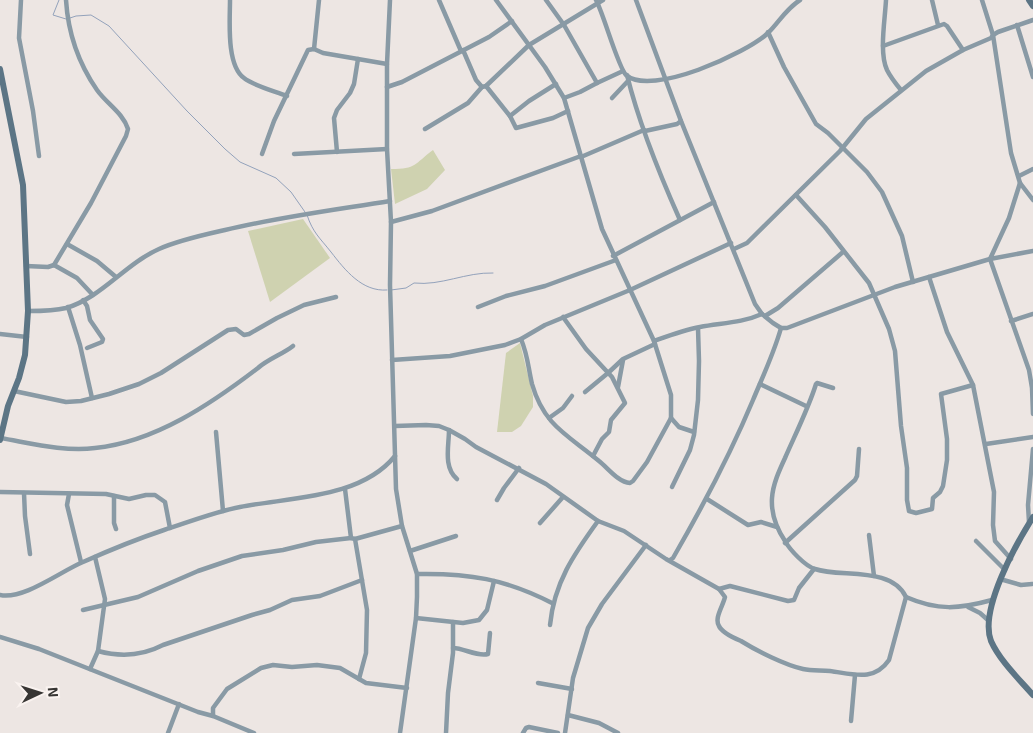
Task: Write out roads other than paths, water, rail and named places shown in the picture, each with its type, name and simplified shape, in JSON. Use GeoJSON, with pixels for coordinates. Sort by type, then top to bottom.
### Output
{"type":"FeatureCollection","features":[{"type":"Feature","properties":{"kind":"street"},"geometry":{"type":"LineString","coordinates":[[21,0],[19,38],[33,111],[39,156]]}},
{"type":"Feature","properties":{"kind":"street"},"geometry":{"type":"LineString","coordinates":[[26,266],[48,267],[54,265],[91,202],[128,129],[121,116],[98,91],[86,72],[69,28],[66,0]]}},
{"type":"Feature","properties":{"kind":"street"},"geometry":{"type":"LineString","coordinates":[[230,0],[232,56],[239,73],[244,78],[286,96]]}},
{"type":"Feature","properties":{"kind":"street"},"geometry":{"type":"LineString","coordinates":[[314,49],[319,0]]}},
{"type":"Feature","properties":{"kind":"street"},"geometry":{"type":"LineString","coordinates":[[390,0],[387,64],[387,149],[391,222],[390,295],[396,489],[402,526],[417,574],[416,618],[400,733]]}},
{"type":"Feature","properties":{"kind":"street"},"geometry":{"type":"LineString","coordinates":[[439,0],[476,80],[510,116],[515,126],[518,128],[553,118],[568,111]]}},
{"type":"Feature","properties":{"kind":"street"},"geometry":{"type":"LineString","coordinates":[[496,0],[564,98],[602,229],[654,342],[671,395],[671,418],[647,462],[633,481],[630,483],[622,481],[557,429],[538,400],[532,384],[528,358],[521,339]]}},
{"type":"Feature","properties":{"kind":"street"},"geometry":{"type":"LineString","coordinates":[[546,0],[564,25],[597,83]]}},
{"type":"Feature","properties":{"kind":"street"},"geometry":{"type":"LineString","coordinates":[[425,129],[468,103],[529,45],[603,0]]}},
{"type":"Feature","properties":{"kind":"street"},"geometry":{"type":"LineString","coordinates":[[636,0],[681,121],[755,304],[763,315],[781,328],[803,323],[875,294],[929,277],[990,259],[1033,251]]}},
{"type":"Feature","properties":{"kind":"street"},"geometry":{"type":"LineString","coordinates":[[625,73],[631,78],[648,82],[703,68],[742,50],[768,32],[782,15],[800,0]]}},
{"type":"Feature","properties":{"kind":"street"},"geometry":{"type":"LineString","coordinates":[[886,0],[885,62],[887,70],[900,90]]}},
{"type":"Feature","properties":{"kind":"street"},"geometry":{"type":"LineString","coordinates":[[932,0],[938,25]]}},
{"type":"Feature","properties":{"kind":"street"},"geometry":{"type":"LineString","coordinates":[[982,0],[993,35],[1011,153],[1020,184],[1033,200]]}},
{"type":"Feature","properties":{"kind":"street"},"geometry":{"type":"LineString","coordinates":[[1029,0],[1033,6]]}},
{"type":"Feature","properties":{"kind":"street"},"geometry":{"type":"LineString","coordinates":[[597,2],[625,73],[635,107],[662,178],[680,220]]}},
{"type":"Feature","properties":{"kind":"street"},"geometry":{"type":"LineString","coordinates":[[734,250],[747,243],[796,195],[866,119],[900,90],[963,50],[991,38],[993,35],[1033,20]]}},
{"type":"Feature","properties":{"kind":"street"},"geometry":{"type":"LineString","coordinates":[[387,87],[402,82],[489,37],[512,21]]}},
{"type":"Feature","properties":{"kind":"street"},"geometry":{"type":"LineString","coordinates":[[884,46],[944,24],[948,26],[963,50]]}},
{"type":"Feature","properties":{"kind":"street"},"geometry":{"type":"LineString","coordinates":[[1017,26],[1033,77]]}},
{"type":"Feature","properties":{"kind":"street"},"geometry":{"type":"LineString","coordinates":[[768,32],[784,67],[812,119],[843,146],[882,192],[902,236],[913,282]]}},
{"type":"Feature","properties":{"kind":"street"},"geometry":{"type":"LineString","coordinates":[[262,154],[274,121],[308,50],[314,49],[323,53],[387,64]]}},
{"type":"Feature","properties":{"kind":"street"},"geometry":{"type":"LineString","coordinates":[[337,152],[334,118],[336,110],[350,93],[354,84],[358,59]]}},
{"type":"Feature","properties":{"kind":"street"},"geometry":{"type":"LineString","coordinates":[[0,69],[23,185],[28,311],[25,356],[8,406],[0,438],[74,449],[95,448],[147,436],[210,402],[265,362],[293,346]]}},
{"type":"Feature","properties":{"kind":"street"},"geometry":{"type":"LineString","coordinates":[[564,98],[625,73]]}},
{"type":"Feature","properties":{"kind":"street"},"geometry":{"type":"LineString","coordinates":[[612,98],[628,82]]}},
{"type":"Feature","properties":{"kind":"street"},"geometry":{"type":"LineString","coordinates":[[510,116],[529,100],[556,84]]}},
{"type":"Feature","properties":{"kind":"street"},"geometry":{"type":"LineString","coordinates":[[391,222],[457,202],[581,156],[644,130],[677,124],[681,121]]}},
{"type":"Feature","properties":{"kind":"street"},"geometry":{"type":"LineString","coordinates":[[294,154],[387,149]]}},
{"type":"Feature","properties":{"kind":"street"},"geometry":{"type":"LineString","coordinates":[[1018,176],[1033,170]]}},
{"type":"Feature","properties":{"kind":"street"},"geometry":{"type":"LineString","coordinates":[[1020,184],[1009,218],[990,259],[1030,377],[1033,414]]}},
{"type":"Feature","properties":{"kind":"street"},"geometry":{"type":"LineString","coordinates":[[796,195],[825,227],[869,284],[889,328],[895,351],[901,426],[907,468],[909,511],[916,513],[932,509],[933,498],[940,492],[943,486],[947,460],[947,439],[941,394],[973,385]]}},
{"type":"Feature","properties":{"kind":"street"},"geometry":{"type":"LineString","coordinates":[[28,311],[68,307],[83,300],[158,249],[180,241],[249,224],[390,201]]}},
{"type":"Feature","properties":{"kind":"street"},"geometry":{"type":"LineString","coordinates":[[478,307],[506,296],[545,286],[615,258],[714,202]]}},
{"type":"Feature","properties":{"kind":"street"},"geometry":{"type":"LineString","coordinates":[[392,360],[450,356],[505,345],[521,339],[534,330],[630,290],[731,243]]}},
{"type":"Feature","properties":{"kind":"street"},"geometry":{"type":"LineString","coordinates":[[66,244],[97,261],[116,277]]}},
{"type":"Feature","properties":{"kind":"street"},"geometry":{"type":"LineString","coordinates":[[585,392],[623,359],[654,342],[698,328],[753,318],[778,308],[843,252]]}},
{"type":"Feature","properties":{"kind":"street"},"geometry":{"type":"LineString","coordinates":[[54,265],[77,278],[92,294]]}},
{"type":"Feature","properties":{"kind":"street"},"geometry":{"type":"LineString","coordinates":[[929,277],[948,332],[973,385],[994,492],[993,525],[995,541],[1011,559]]}},
{"type":"Feature","properties":{"kind":"street"},"geometry":{"type":"LineString","coordinates":[[14,391],[66,402],[92,398],[139,384],[228,330],[236,329],[244,335],[249,334],[304,305],[336,297]]}},
{"type":"Feature","properties":{"kind":"street"},"geometry":{"type":"LineString","coordinates":[[83,300],[88,306],[90,320],[104,339],[102,342],[87,348]]}},
{"type":"Feature","properties":{"kind":"street"},"geometry":{"type":"LineString","coordinates":[[68,307],[80,345],[92,398]]}},
{"type":"Feature","properties":{"kind":"street"},"geometry":{"type":"LineString","coordinates":[[1011,321],[1033,314]]}},
{"type":"Feature","properties":{"kind":"street"},"geometry":{"type":"LineString","coordinates":[[563,317],[586,349],[608,373],[618,387],[625,403],[611,420],[609,432],[602,439],[593,456]]}},
{"type":"Feature","properties":{"kind":"street"},"geometry":{"type":"LineString","coordinates":[[672,487],[690,450],[694,432],[699,361],[698,328]]}},
{"type":"Feature","properties":{"kind":"street"},"geometry":{"type":"LineString","coordinates":[[670,560],[674,558],[734,445],[771,359],[781,328]]}},
{"type":"Feature","properties":{"kind":"street"},"geometry":{"type":"LineString","coordinates":[[0,334],[27,337]]}},
{"type":"Feature","properties":{"kind":"street"},"geometry":{"type":"LineString","coordinates":[[618,387],[623,359]]}},
{"type":"Feature","properties":{"kind":"street"},"geometry":{"type":"LineString","coordinates":[[760,384],[806,406]]}},
{"type":"Feature","properties":{"kind":"street"},"geometry":{"type":"LineString","coordinates":[[833,388],[816,384],[776,480],[772,508],[777,527],[785,543],[801,561],[814,569],[874,576],[896,585],[902,589],[906,597],[954,608],[967,607],[992,600]]}},
{"type":"Feature","properties":{"kind":"street"},"geometry":{"type":"LineString","coordinates":[[549,418],[563,408],[572,396]]}},
{"type":"Feature","properties":{"kind":"street"},"geometry":{"type":"LineString","coordinates":[[671,418],[678,426]]}},
{"type":"Feature","properties":{"kind":"street"},"geometry":{"type":"LineString","coordinates":[[395,426],[439,426],[546,484],[598,521],[624,531],[719,589],[725,597],[717,622],[721,629],[750,647],[804,670],[830,671],[855,675],[878,672],[889,660],[906,597]]}},
{"type":"Feature","properties":{"kind":"street"},"geometry":{"type":"LineString","coordinates":[[664,431],[670,427],[678,426],[694,432]]}},
{"type":"Feature","properties":{"kind":"street"},"geometry":{"type":"LineString","coordinates":[[449,430],[448,465],[450,471],[457,479]]}},
{"type":"Feature","properties":{"kind":"street"},"geometry":{"type":"LineString","coordinates":[[216,432],[223,511]]}},
{"type":"Feature","properties":{"kind":"street"},"geometry":{"type":"LineString","coordinates":[[986,444],[1033,437]]}},
{"type":"Feature","properties":{"kind":"street"},"geometry":{"type":"LineString","coordinates":[[785,543],[855,480],[859,449]]}},
{"type":"Feature","properties":{"kind":"street"},"geometry":{"type":"LineString","coordinates":[[1033,449],[1028,504],[1031,520],[1000,579],[992,600],[989,621],[991,640],[998,652],[1033,696]]}},
{"type":"Feature","properties":{"kind":"street"},"geometry":{"type":"LineString","coordinates":[[0,595],[8,596],[27,590],[82,562],[125,544],[223,511],[346,489],[382,469],[395,456]]}},
{"type":"Feature","properties":{"kind":"street"},"geometry":{"type":"LineString","coordinates":[[497,500],[519,468]]}},
{"type":"Feature","properties":{"kind":"street"},"geometry":{"type":"LineString","coordinates":[[346,489],[367,610],[366,653],[359,678]]}},
{"type":"Feature","properties":{"kind":"street"},"geometry":{"type":"LineString","coordinates":[[0,492],[114,496],[134,499],[146,495],[155,495],[165,502],[170,528]]}},
{"type":"Feature","properties":{"kind":"street"},"geometry":{"type":"LineString","coordinates":[[24,493],[30,554]]}},
{"type":"Feature","properties":{"kind":"street"},"geometry":{"type":"LineString","coordinates":[[68,494],[67,505],[82,562]]}},
{"type":"Feature","properties":{"kind":"street"},"geometry":{"type":"LineString","coordinates":[[114,496],[114,523],[116,529]]}},
{"type":"Feature","properties":{"kind":"street"},"geometry":{"type":"LineString","coordinates":[[540,523],[564,497]]}},
{"type":"Feature","properties":{"kind":"street"},"geometry":{"type":"LineString","coordinates":[[706,500],[748,525],[761,522],[777,527]]}},
{"type":"Feature","properties":{"kind":"street"},"geometry":{"type":"LineString","coordinates":[[550,625],[552,603],[564,573],[598,521]]}},
{"type":"Feature","properties":{"kind":"street"},"geometry":{"type":"LineString","coordinates":[[83,610],[138,597],[198,571],[242,556],[283,550],[316,542],[353,538],[402,526]]}},
{"type":"Feature","properties":{"kind":"street"},"geometry":{"type":"LineString","coordinates":[[869,535],[874,576]]}},
{"type":"Feature","properties":{"kind":"street"},"geometry":{"type":"LineString","coordinates":[[410,551],[456,536]]}},
{"type":"Feature","properties":{"kind":"street"},"geometry":{"type":"LineString","coordinates":[[976,541],[1005,570]]}},
{"type":"Feature","properties":{"kind":"street"},"geometry":{"type":"LineString","coordinates":[[565,733],[572,689],[588,628],[611,590],[646,545]]}},
{"type":"Feature","properties":{"kind":"street"},"geometry":{"type":"LineString","coordinates":[[90,669],[98,651],[105,600],[100,574],[94,557]]}},
{"type":"Feature","properties":{"kind":"street"},"geometry":{"type":"LineString","coordinates":[[719,589],[730,586],[794,600],[799,588],[814,569]]}},
{"type":"Feature","properties":{"kind":"street"},"geometry":{"type":"LineString","coordinates":[[417,574],[471,576],[494,580],[524,589],[552,603]]}},
{"type":"Feature","properties":{"kind":"street"},"geometry":{"type":"LineString","coordinates":[[1000,579],[1021,585],[1032,584]]}},
{"type":"Feature","properties":{"kind":"street"},"geometry":{"type":"LineString","coordinates":[[98,651],[126,655],[150,652],[163,645],[270,610],[292,600],[320,596],[362,580]]}},
{"type":"Feature","properties":{"kind":"street"},"geometry":{"type":"LineString","coordinates":[[416,618],[473,622],[483,617],[489,604],[494,580]]}},
{"type":"Feature","properties":{"kind":"street"},"geometry":{"type":"LineString","coordinates":[[967,607],[980,613],[989,621]]}},
{"type":"Feature","properties":{"kind":"street"},"geometry":{"type":"LineString","coordinates":[[446,733],[453,648],[453,622]]}},
{"type":"Feature","properties":{"kind":"street"},"geometry":{"type":"LineString","coordinates":[[453,648],[460,648],[480,655],[488,654],[490,633]]}},
{"type":"Feature","properties":{"kind":"street"},"geometry":{"type":"LineString","coordinates":[[0,637],[39,649],[204,714],[212,714],[254,733]]}},
{"type":"Feature","properties":{"kind":"street"},"geometry":{"type":"LineString","coordinates":[[212,714],[217,702],[227,688],[261,668],[273,666],[340,668],[366,683],[407,688]]}},
{"type":"Feature","properties":{"kind":"street"},"geometry":{"type":"LineString","coordinates":[[851,721],[855,675]]}},
{"type":"Feature","properties":{"kind":"street"},"geometry":{"type":"LineString","coordinates":[[538,683],[572,689]]}},
{"type":"Feature","properties":{"kind":"street"},"geometry":{"type":"LineString","coordinates":[[168,733],[178,704]]}},
{"type":"Feature","properties":{"kind":"street"},"geometry":{"type":"LineString","coordinates":[[568,714],[599,723],[618,733]]}},
{"type":"Feature","properties":{"kind":"street"},"geometry":{"type":"LineString","coordinates":[[523,733],[529,727],[558,733]]}},
{"type":"Feature","properties":{"kind":"waterway"},"geometry":{"type":"LineString","coordinates":[[59,0],[53,15],[66,19]]}},
{"type":"Feature","properties":{"kind":"waterway"},"geometry":{"type":"LineString","coordinates":[[70,18],[91,15],[109,26],[187,111],[225,149],[240,162],[276,178],[291,192],[305,212]]}},
{"type":"Feature","properties":{"kind":"waterway"},"geometry":{"type":"LineString","coordinates":[[307,215],[317,235],[348,272],[362,284],[378,290],[387,290]]}},
{"type":"Feature","properties":{"kind":"waterway"},"geometry":{"type":"LineString","coordinates":[[391,290],[406,288],[414,283],[434,283],[483,273],[493,273]]}}]}
